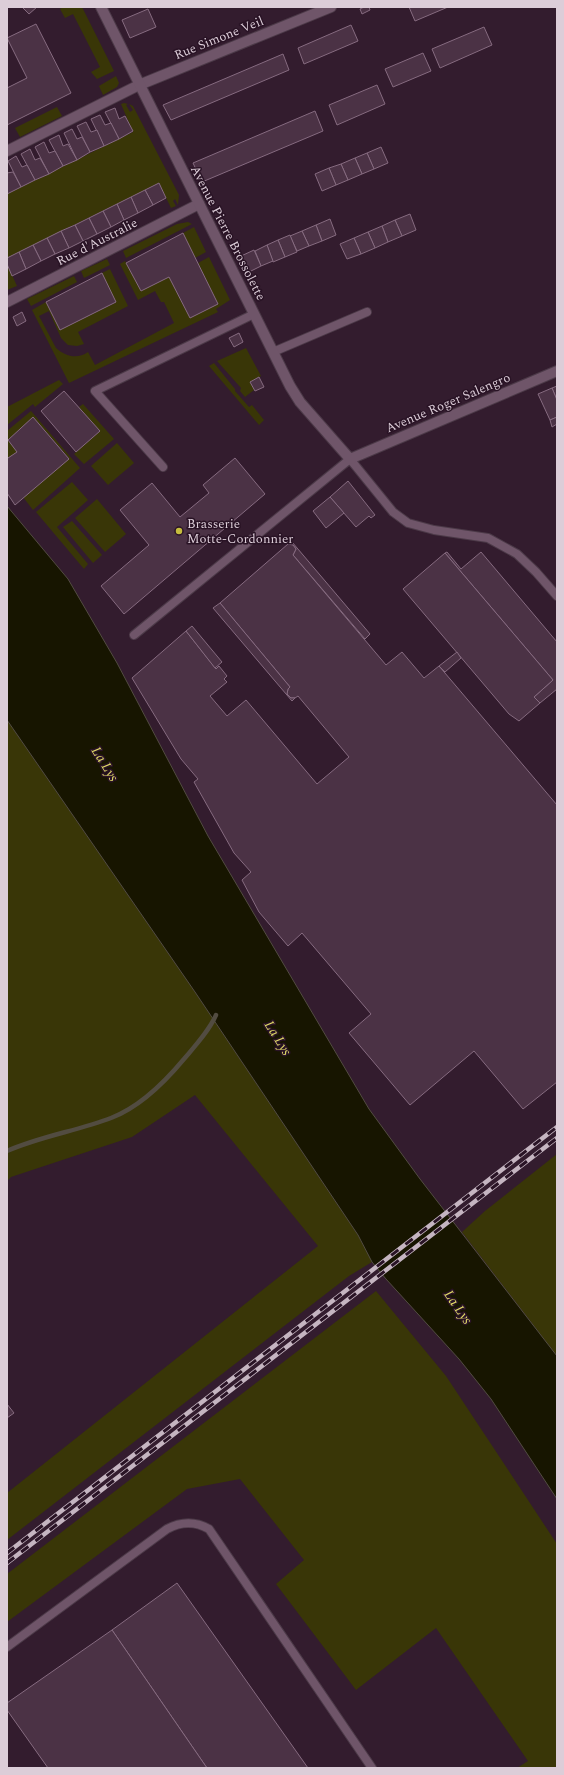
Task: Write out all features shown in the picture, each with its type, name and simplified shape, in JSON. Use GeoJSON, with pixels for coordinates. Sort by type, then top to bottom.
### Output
{"type":"FeatureCollection","features":[{"type":"Feature","properties":{"kind":"street","name":"Avenue Pierre Brossolette"},"geometry":{"type":"LineString","coordinates":[[101,7],[290,386],[300,402],[350,459]]}},
{"type":"Feature","properties":{"kind":"street","name":"Rue Simone Veil"},"geometry":{"type":"LineString","coordinates":[[139,85],[331,7]]}},
{"type":"Feature","properties":{"kind":"street"},"geometry":{"type":"LineString","coordinates":[[7,151],[139,85]]}},
{"type":"Feature","properties":{"kind":"street","name":"Rue d'Australie"},"geometry":{"type":"LineString","coordinates":[[7,302],[199,204]]}},
{"type":"Feature","properties":{"kind":"street","name":"Avenue Roger Salengro"},"geometry":{"type":"LineString","coordinates":[[350,459],[557,370]]}},
{"type":"Feature","properties":{"kind":"lane"},"geometry":{"type":"LineString","coordinates":[[273,352],[367,312]]}},
{"type":"Feature","properties":{"kind":"lane"},"geometry":{"type":"LineString","coordinates":[[163,467],[95,391],[254,314]]}},
{"type":"Feature","properties":{"kind":"lane"},"geometry":{"type":"LineString","coordinates":[[134,635],[350,459],[393,512],[408,523],[434,530],[488,538],[516,554],[536,572],[557,596]]}},
{"type":"Feature","properties":{"kind":"lane"},"geometry":{"type":"LineString","coordinates":[[7,1647],[167,1529],[180,1523],[195,1523],[209,1530],[372,1768]]}},
{"type":"Feature","properties":{"kind":"shaded area"},"geometry":{"type":"Polygon","coordinates":[[[63,7],[82,7],[114,71],[97,79],[91,72],[100,67],[73,14],[65,18],[60,9],[63,7]]]}},
{"type":"Feature","properties":{"kind":"shaded area"},"geometry":{"type":"Polygon","coordinates":[[[116,76],[119,83],[117,87],[103,95],[99,86],[116,76]]]}},
{"type":"Feature","properties":{"kind":"shaded area"},"geometry":{"type":"Polygon","coordinates":[[[121,104],[128,104],[126,105],[130,112],[133,110],[129,104],[133,106],[179,195],[178,205],[175,199],[173,201],[176,206],[171,208],[159,183],[7,258],[7,194],[133,132],[121,104]]]}},
{"type":"Feature","properties":{"kind":"shaded area"},"geometry":{"type":"Polygon","coordinates":[[[57,107],[62,116],[20,137],[15,128],[57,107]]]}},
{"type":"Feature","properties":{"kind":"shaded area"},"geometry":{"type":"Polygon","coordinates":[[[188,222],[192,224],[126,258],[123,251],[177,224],[188,222]]]}},
{"type":"Feature","properties":{"kind":"shaded area"},"geometry":{"type":"Polygon","coordinates":[[[194,227],[206,252],[195,258],[183,233],[194,227]]]}},
{"type":"Feature","properties":{"kind":"shaded area"},"geometry":{"type":"Polygon","coordinates":[[[209,257],[230,300],[216,309],[218,312],[69,383],[32,310],[46,302],[60,330],[115,303],[102,273],[110,269],[128,306],[78,332],[84,344],[77,346],[68,345],[61,338],[49,311],[39,316],[56,348],[71,356],[80,356],[88,352],[95,365],[174,323],[164,302],[161,302],[155,291],[138,300],[120,264],[125,261],[141,291],[169,277],[190,318],[218,304],[198,263],[209,257]]]}},
{"type":"Feature","properties":{"kind":"shaded area"},"geometry":{"type":"Polygon","coordinates":[[[107,259],[110,265],[84,278],[81,271],[107,259]]]}},
{"type":"Feature","properties":{"kind":"shaded area"},"geometry":{"type":"Polygon","coordinates":[[[7,264],[17,286],[7,290],[7,264]]]}},
{"type":"Feature","properties":{"kind":"shaded area"},"geometry":{"type":"Polygon","coordinates":[[[74,276],[77,282],[31,306],[27,299],[74,276]]]}},
{"type":"Feature","properties":{"kind":"shaded area"},"geometry":{"type":"Polygon","coordinates":[[[246,348],[261,376],[250,382],[254,390],[245,397],[240,391],[241,388],[217,361],[246,348]]]}},
{"type":"Feature","properties":{"kind":"shaded area"},"geometry":{"type":"Polygon","coordinates":[[[214,363],[249,407],[252,405],[264,420],[259,425],[209,366],[214,363]]]}},
{"type":"Feature","properties":{"kind":"shaded area"},"geometry":{"type":"Polygon","coordinates":[[[59,380],[63,384],[35,407],[33,404],[7,425],[7,407],[59,380]]]}},
{"type":"Feature","properties":{"kind":"shaded area"},"geometry":{"type":"Polygon","coordinates":[[[83,404],[114,439],[84,464],[74,454],[100,431],[79,407],[83,404]]]}},
{"type":"Feature","properties":{"kind":"shaded area"},"geometry":{"type":"Polygon","coordinates":[[[31,411],[80,468],[33,510],[23,497],[69,458],[33,417],[8,440],[17,452],[8,458],[7,457],[7,431],[31,411]]]}},
{"type":"Feature","properties":{"kind":"shaded area"},"geometry":{"type":"Polygon","coordinates":[[[117,443],[134,463],[108,485],[91,466],[117,443]]]}},
{"type":"Feature","properties":{"kind":"shaded area"},"geometry":{"type":"Polygon","coordinates":[[[72,482],[88,500],[57,527],[88,564],[84,569],[36,512],[72,482]]]}},
{"type":"Feature","properties":{"kind":"shaded area"},"geometry":{"type":"Polygon","coordinates":[[[97,499],[126,534],[105,552],[75,518],[97,499]]]}},
{"type":"Feature","properties":{"kind":"shaded area"},"geometry":{"type":"Polygon","coordinates":[[[72,521],[102,555],[93,563],[63,527],[72,521]]]}},
{"type":"Feature","properties":{"kind":"shaded area"},"geometry":{"type":"Polygon","coordinates":[[[7,720],[195,992],[358,1235],[372,1262],[349,1276],[7,1540],[7,1493],[318,1246],[195,1095],[132,1137],[11,1177],[7,1181],[7,720]]]}},
{"type":"Feature","properties":{"kind":"shaded area"},"geometry":{"type":"Polygon","coordinates":[[[557,1154],[557,1356],[462,1232],[485,1211],[557,1154]]]}},
{"type":"Feature","properties":{"kind":"shaded area"},"geometry":{"type":"Polygon","coordinates":[[[376,1291],[446,1376],[557,1544],[557,1768],[517,1768],[528,1761],[436,1628],[356,1690],[276,1584],[304,1560],[240,1479],[187,1489],[7,1622],[7,1574],[376,1291]]]}},
{"type":"Feature","properties":{"kind":"water","name":"La Lys"},"geometry":{"type":"Polygon","coordinates":[[[7,506],[68,579],[117,663],[208,836],[369,1109],[420,1179],[557,1356],[557,1499],[491,1399],[459,1359],[372,1262],[358,1235],[195,992],[7,720],[7,506]]]}},
{"type":"Feature","properties":{"kind":"building"},"geometry":{"type":"Polygon","coordinates":[[[22,7],[37,7],[29,14],[22,7]]]}},
{"type":"Feature","properties":{"kind":"building"},"geometry":{"type":"Polygon","coordinates":[[[369,7],[370,10],[362,14],[360,9],[369,7]]]}},
{"type":"Feature","properties":{"kind":"building"},"geometry":{"type":"Polygon","coordinates":[[[409,7],[448,7],[415,21],[409,7]]]}},
{"type":"Feature","properties":{"kind":"building"},"geometry":{"type":"Polygon","coordinates":[[[148,9],[156,27],[130,38],[122,20],[148,9]]]}},
{"type":"Feature","properties":{"kind":"building"},"geometry":{"type":"Polygon","coordinates":[[[36,24],[71,93],[7,125],[7,88],[27,78],[7,38],[36,24]]]}},
{"type":"Feature","properties":{"kind":"building"},"geometry":{"type":"Polygon","coordinates":[[[351,25],[358,41],[304,64],[298,48],[351,25]]]}},
{"type":"Feature","properties":{"kind":"building"},"geometry":{"type":"Polygon","coordinates":[[[484,27],[492,45],[440,68],[432,49],[484,27]]]}},
{"type":"Feature","properties":{"kind":"building"},"geometry":{"type":"Polygon","coordinates":[[[423,53],[431,71],[393,87],[385,69],[423,53]]]}},
{"type":"Feature","properties":{"kind":"building"},"geometry":{"type":"Polygon","coordinates":[[[283,54],[289,70],[171,120],[163,105],[283,54]]]}},
{"type":"Feature","properties":{"kind":"building"},"geometry":{"type":"Polygon","coordinates":[[[377,85],[385,104],[337,125],[329,105],[377,85]]]}},
{"type":"Feature","properties":{"kind":"building"},"geometry":{"type":"Polygon","coordinates":[[[115,108],[119,119],[125,116],[133,131],[119,139],[105,112],[115,108]]]}},
{"type":"Feature","properties":{"kind":"building"},"geometry":{"type":"Polygon","coordinates":[[[315,111],[323,131],[202,182],[193,163],[315,111]]]}},
{"type":"Feature","properties":{"kind":"building"},"geometry":{"type":"Polygon","coordinates":[[[100,115],[105,125],[111,123],[119,139],[104,146],[91,119],[100,115]]]}},
{"type":"Feature","properties":{"kind":"building"},"geometry":{"type":"Polygon","coordinates":[[[86,122],[91,132],[97,130],[104,146],[90,152],[77,126],[86,122]]]}},
{"type":"Feature","properties":{"kind":"building"},"geometry":{"type":"Polygon","coordinates":[[[72,129],[77,139],[82,137],[90,152],[77,160],[64,133],[72,129]]]}},
{"type":"Feature","properties":{"kind":"building"},"geometry":{"type":"Polygon","coordinates":[[[59,135],[63,146],[68,144],[77,160],[63,166],[49,140],[59,135]]]}},
{"type":"Feature","properties":{"kind":"building"},"geometry":{"type":"Polygon","coordinates":[[[44,142],[49,153],[55,151],[63,166],[49,174],[35,147],[44,142]]]}},
{"type":"Feature","properties":{"kind":"building"},"geometry":{"type":"Polygon","coordinates":[[[381,147],[388,163],[374,169],[367,153],[381,147]]]}},
{"type":"Feature","properties":{"kind":"building"},"geometry":{"type":"Polygon","coordinates":[[[30,149],[35,160],[40,158],[49,174],[35,180],[21,154],[30,149]]]}},
{"type":"Feature","properties":{"kind":"building"},"geometry":{"type":"Polygon","coordinates":[[[367,153],[374,169],[362,174],[355,158],[367,153]]]}},
{"type":"Feature","properties":{"kind":"building"},"geometry":{"type":"Polygon","coordinates":[[[16,156],[22,167],[27,165],[35,180],[21,187],[8,161],[16,156]]]}},
{"type":"Feature","properties":{"kind":"building"},"geometry":{"type":"Polygon","coordinates":[[[355,158],[362,174],[348,180],[341,164],[355,158]]]}},
{"type":"Feature","properties":{"kind":"building"},"geometry":{"type":"Polygon","coordinates":[[[341,164],[348,180],[336,185],[329,168],[341,164]]]}},
{"type":"Feature","properties":{"kind":"building"},"geometry":{"type":"Polygon","coordinates":[[[329,168],[336,185],[322,191],[315,174],[329,168]]]}},
{"type":"Feature","properties":{"kind":"building"},"geometry":{"type":"Polygon","coordinates":[[[13,172],[21,187],[7,194],[7,173],[13,172]]]}},
{"type":"Feature","properties":{"kind":"building"},"geometry":{"type":"Polygon","coordinates":[[[159,183],[166,198],[153,205],[145,190],[159,183]]]}},
{"type":"Feature","properties":{"kind":"building"},"geometry":{"type":"Polygon","coordinates":[[[145,190],[153,205],[138,213],[131,197],[145,190]]]}},
{"type":"Feature","properties":{"kind":"building"},"geometry":{"type":"Polygon","coordinates":[[[131,197],[138,213],[124,220],[117,204],[131,197]]]}},
{"type":"Feature","properties":{"kind":"building"},"geometry":{"type":"Polygon","coordinates":[[[117,204],[124,220],[111,227],[103,211],[117,204]]]}},
{"type":"Feature","properties":{"kind":"building"},"geometry":{"type":"Polygon","coordinates":[[[103,211],[111,227],[97,234],[89,218],[103,211]]]}},
{"type":"Feature","properties":{"kind":"building"},"geometry":{"type":"Polygon","coordinates":[[[410,214],[416,230],[402,236],[395,220],[410,214]]]}},
{"type":"Feature","properties":{"kind":"building"},"geometry":{"type":"Polygon","coordinates":[[[89,218],[97,234],[83,241],[75,225],[89,218]]]}},
{"type":"Feature","properties":{"kind":"building"},"geometry":{"type":"Polygon","coordinates":[[[330,219],[336,235],[322,241],[316,225],[330,219]]]}},
{"type":"Feature","properties":{"kind":"building"},"geometry":{"type":"Polygon","coordinates":[[[395,220],[402,236],[388,242],[382,226],[395,220]]]}},
{"type":"Feature","properties":{"kind":"building"},"geometry":{"type":"Polygon","coordinates":[[[75,225],[83,241],[69,248],[61,231],[75,225]]]}},
{"type":"Feature","properties":{"kind":"building"},"geometry":{"type":"Polygon","coordinates":[[[316,225],[322,241],[309,246],[302,231],[316,225]]]}},
{"type":"Feature","properties":{"kind":"building"},"geometry":{"type":"Polygon","coordinates":[[[382,226],[388,242],[375,248],[368,232],[382,226]]]}},
{"type":"Feature","properties":{"kind":"building"},"geometry":{"type":"Polygon","coordinates":[[[61,231],[69,248],[55,254],[47,238],[61,231]]]}},
{"type":"Feature","properties":{"kind":"building"},"geometry":{"type":"Polygon","coordinates":[[[302,231],[309,246],[297,251],[290,236],[302,231]]]}},
{"type":"Feature","properties":{"kind":"building"},"geometry":{"type":"Polygon","coordinates":[[[368,232],[375,248],[361,254],[354,238],[368,232]]]}},
{"type":"Feature","properties":{"kind":"building"},"geometry":{"type":"Polygon","coordinates":[[[183,233],[218,304],[190,318],[169,277],[141,291],[126,263],[183,233]]]}},
{"type":"Feature","properties":{"kind":"building"},"geometry":{"type":"Polygon","coordinates":[[[290,235],[297,252],[285,257],[278,240],[290,235]]]}},
{"type":"Feature","properties":{"kind":"building"},"geometry":{"type":"Polygon","coordinates":[[[47,238],[55,254],[41,261],[33,245],[47,238]]]}},
{"type":"Feature","properties":{"kind":"building"},"geometry":{"type":"Polygon","coordinates":[[[354,238],[361,254],[347,259],[340,244],[354,238]]]}},
{"type":"Feature","properties":{"kind":"building"},"geometry":{"type":"Polygon","coordinates":[[[278,240],[285,257],[273,262],[267,245],[278,240]]]}},
{"type":"Feature","properties":{"kind":"building"},"geometry":{"type":"Polygon","coordinates":[[[33,245],[41,261],[26,269],[19,252],[33,245]]]}},
{"type":"Feature","properties":{"kind":"building"},"geometry":{"type":"Polygon","coordinates":[[[267,245],[273,261],[261,266],[255,251],[267,245]]]}},
{"type":"Feature","properties":{"kind":"building"},"geometry":{"type":"Polygon","coordinates":[[[254,250],[261,266],[247,273],[239,257],[254,250]]]}},
{"type":"Feature","properties":{"kind":"building"},"geometry":{"type":"Polygon","coordinates":[[[19,252],[26,269],[12,276],[7,264],[7,258],[19,252]]]}},
{"type":"Feature","properties":{"kind":"building"},"geometry":{"type":"Polygon","coordinates":[[[102,273],[116,302],[60,330],[46,302],[102,273]]]}},
{"type":"Feature","properties":{"kind":"building"},"geometry":{"type":"Polygon","coordinates":[[[22,312],[26,321],[17,326],[13,317],[22,312]]]}},
{"type":"Feature","properties":{"kind":"building"},"geometry":{"type":"Polygon","coordinates":[[[239,333],[243,342],[234,347],[229,338],[239,333]]]}},
{"type":"Feature","properties":{"kind":"building"},"geometry":{"type":"Polygon","coordinates":[[[259,377],[264,387],[255,391],[250,382],[259,377]]]}},
{"type":"Feature","properties":{"kind":"building"},"geometry":{"type":"Polygon","coordinates":[[[557,386],[557,400],[552,388],[557,386]]]}},
{"type":"Feature","properties":{"kind":"building"},"geometry":{"type":"Polygon","coordinates":[[[552,388],[557,400],[557,417],[550,420],[538,394],[552,388]]]}},
{"type":"Feature","properties":{"kind":"building"},"geometry":{"type":"Polygon","coordinates":[[[64,391],[100,431],[76,452],[41,411],[64,391]]]}},
{"type":"Feature","properties":{"kind":"building"},"geometry":{"type":"Polygon","coordinates":[[[33,417],[69,459],[15,505],[7,493],[7,457],[8,458],[17,452],[8,440],[33,417]]]}},
{"type":"Feature","properties":{"kind":"building"},"geometry":{"type":"Polygon","coordinates":[[[557,417],[557,424],[552,427],[550,420],[557,417]]]}},
{"type":"Feature","properties":{"kind":"building","name":"Brasserie Motte-Cordonnier"},"geometry":{"type":"Polygon","coordinates":[[[235,458],[265,494],[124,614],[101,586],[149,545],[120,510],[152,483],[180,517],[209,493],[203,485],[235,458]]]}},
{"type":"Feature","properties":{"kind":"building"},"geometry":{"type":"Polygon","coordinates":[[[348,481],[375,515],[371,518],[369,516],[356,527],[330,497],[348,481]]]}},
{"type":"Feature","properties":{"kind":"building"},"geometry":{"type":"Polygon","coordinates":[[[330,497],[344,513],[326,528],[313,511],[330,497]]]}},
{"type":"Feature","properties":{"kind":"building"},"geometry":{"type":"Polygon","coordinates":[[[292,542],[370,634],[365,639],[293,555],[296,549],[293,545],[288,544],[292,542]]]}},
{"type":"Feature","properties":{"kind":"building"},"geometry":{"type":"Polygon","coordinates":[[[288,544],[293,545],[296,549],[293,555],[386,665],[402,652],[424,678],[439,666],[557,805],[557,1082],[523,1109],[474,1051],[410,1105],[349,1033],[371,1014],[302,933],[288,946],[259,912],[242,880],[251,872],[234,853],[194,782],[198,779],[181,759],[132,678],[186,631],[216,669],[219,666],[227,676],[224,679],[227,682],[210,696],[227,716],[246,700],[317,784],[349,757],[298,696],[291,698],[287,694],[290,687],[220,603],[288,544]]]}},
{"type":"Feature","properties":{"kind":"building"},"geometry":{"type":"Polygon","coordinates":[[[447,552],[461,569],[481,552],[557,642],[557,689],[540,703],[534,697],[553,680],[445,553],[447,552]]]}},
{"type":"Feature","properties":{"kind":"building"},"geometry":{"type":"Polygon","coordinates":[[[445,553],[553,680],[534,697],[540,703],[519,721],[509,714],[403,589],[445,553]]]}},
{"type":"Feature","properties":{"kind":"building"},"geometry":{"type":"Polygon","coordinates":[[[220,603],[290,687],[287,694],[291,698],[295,698],[292,701],[213,608],[220,603]]]}},
{"type":"Feature","properties":{"kind":"building"},"geometry":{"type":"Polygon","coordinates":[[[192,626],[222,662],[215,668],[186,631],[192,626]]]}},
{"type":"Feature","properties":{"kind":"building"},"geometry":{"type":"Polygon","coordinates":[[[457,652],[461,658],[445,672],[439,666],[457,652]]]}},
{"type":"Feature","properties":{"kind":"building"},"geometry":{"type":"Polygon","coordinates":[[[7,1404],[14,1413],[7,1418],[7,1404]]]}},
{"type":"Feature","properties":{"kind":"building"},"geometry":{"type":"Polygon","coordinates":[[[177,1583],[308,1768],[207,1768],[112,1630],[177,1583]]]}},
{"type":"Feature","properties":{"kind":"building"},"geometry":{"type":"Polygon","coordinates":[[[112,1630],[207,1768],[48,1768],[7,1710],[7,1703],[112,1630]]]}},
{"type":"Feature","properties":{"kind":"waterway"},"geometry":{"type":"LineString","coordinates":[[7,1151],[33,1141],[98,1123],[132,1108],[160,1085],[176,1068],[206,1033],[216,1015]]}},
{"type":"Feature","properties":{"kind":"railway"},"geometry":{"type":"LineString","coordinates":[[7,1553],[557,1127]]}},
{"type":"Feature","properties":{"kind":"railway"},"geometry":{"type":"LineString","coordinates":[[7,1563],[557,1138]]}},
{"type":"Feature","properties":{"kind":"place","name":"Brasserie Motte-Cordonnier"},"geometry":{"type":"Point","coordinates":[179,531]}}]}
